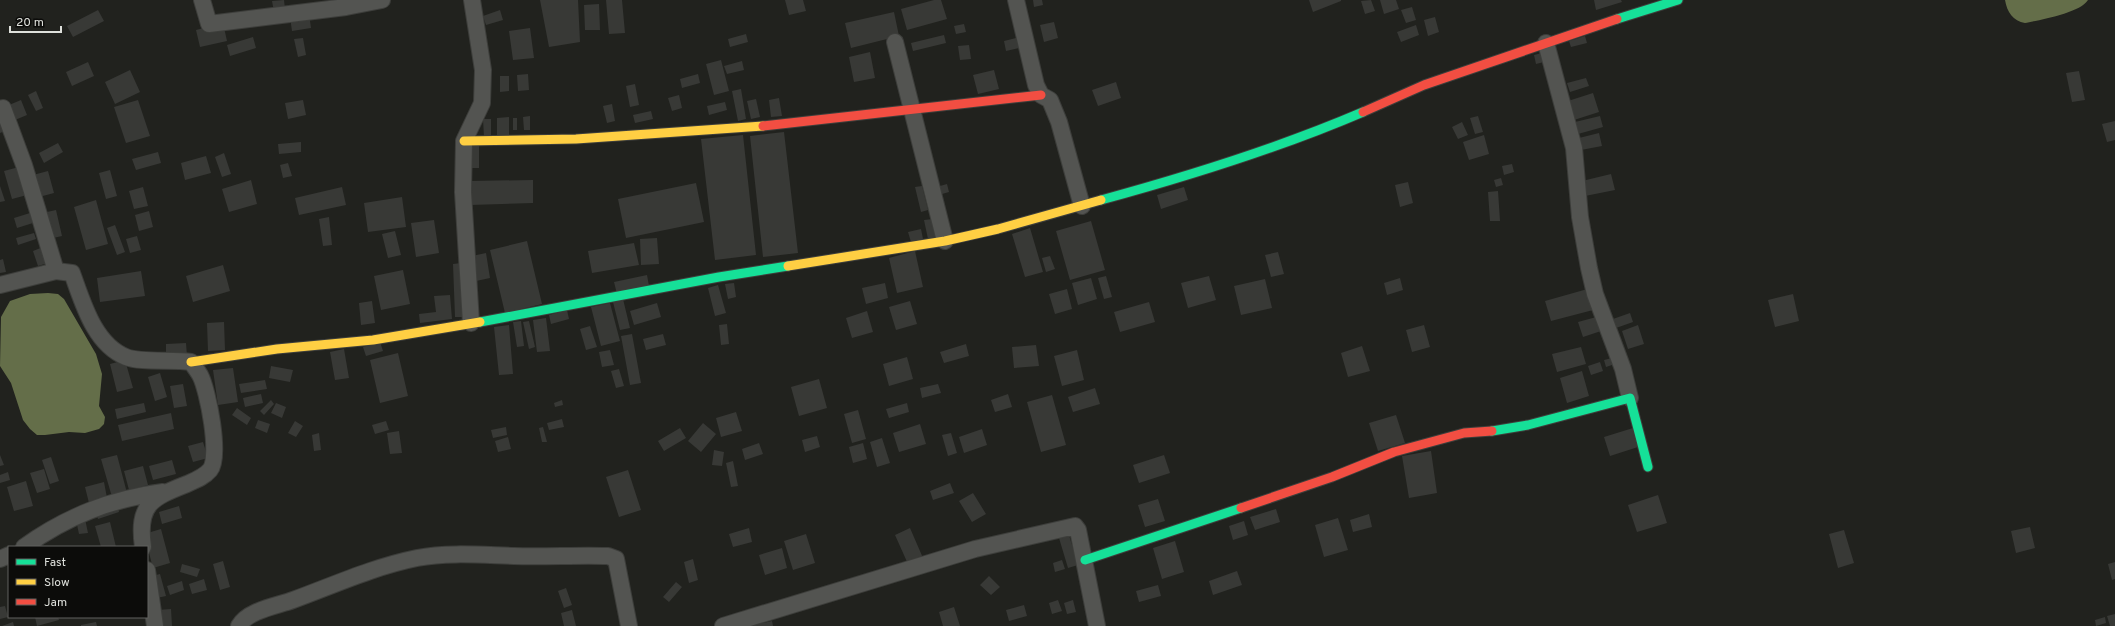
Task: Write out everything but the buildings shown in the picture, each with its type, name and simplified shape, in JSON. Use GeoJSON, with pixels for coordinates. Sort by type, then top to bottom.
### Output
{"type":"FeatureCollection","features":[{"type":"Feature","properties":{"kind":"street"},"geometry":{"type":"LineString","coordinates":[[202,0],[209,24],[346,7],[382,0]]}},
{"type":"Feature","properties":{"kind":"street"},"geometry":{"type":"LineString","coordinates":[[471,323],[462,192],[464,141],[482,103],[483,70],[472,0]]}},
{"type":"Feature","properties":{"kind":"street"},"geometry":{"type":"LineString","coordinates":[[1016,0],[1035,79],[1042,95],[1050,100],[1060,122],[1082,206]]}},
{"type":"Feature","properties":{"kind":"street"},"geometry":{"type":"LineString","coordinates":[[0,285],[56,271],[72,273],[90,317],[106,343],[127,357],[191,362],[277,349],[373,340],[719,277],[945,241],[998,229],[1152,186],[1274,146],[1337,123],[1424,85],[1678,0]]}},
{"type":"Feature","properties":{"kind":"street"},"geometry":{"type":"LineString","coordinates":[[895,42],[945,241]]}},
{"type":"Feature","properties":{"kind":"street"},"geometry":{"type":"LineString","coordinates":[[1546,43],[1574,148],[1580,217],[1588,268],[1595,294],[1617,350],[1648,467]]}},
{"type":"Feature","properties":{"kind":"street"},"geometry":{"type":"LineString","coordinates":[[464,141],[576,139],[788,124],[1042,95]]}},
{"type":"Feature","properties":{"kind":"street"},"geometry":{"type":"LineString","coordinates":[[0,109],[3,108],[14,137],[56,271]]}},
{"type":"Feature","properties":{"kind":"street"},"geometry":{"type":"LineString","coordinates":[[143,546],[140,528],[143,514],[153,500],[169,491],[201,478],[212,469],[215,455],[209,407],[200,375],[191,362]]}},
{"type":"Feature","properties":{"kind":"street"},"geometry":{"type":"LineString","coordinates":[[1085,560],[1332,477],[1394,452],[1464,433],[1502,430],[1528,425],[1630,398]]}},
{"type":"Feature","properties":{"kind":"street"},"geometry":{"type":"LineString","coordinates":[[25,546],[42,534],[96,507],[146,494],[169,491]]}},
{"type":"Feature","properties":{"kind":"street"},"geometry":{"type":"LineString","coordinates":[[723,626],[975,549],[1075,526],[1078,530],[1085,560],[1097,626]]}},
{"type":"Feature","properties":{"kind":"street"},"geometry":{"type":"LineString","coordinates":[[239,626],[242,622],[266,609],[385,566],[417,558],[451,554],[478,553],[514,556],[608,556],[616,559],[629,626]]}},
{"type":"Feature","properties":{"kind":"street"},"geometry":{"type":"LineString","coordinates":[[148,577],[155,626]]}},
{"type":"Feature","properties":{"kind":"shaded area"},"geometry":{"type":"Polygon","coordinates":[[[2005,0],[2088,0],[2084,5],[2069,12],[2025,23],[2017,20],[2011,15],[2005,0]]]}},
{"type":"Feature","properties":{"kind":"shaded area"},"geometry":{"type":"Polygon","coordinates":[[[30,294],[58,294],[64,299],[96,354],[102,374],[99,406],[105,417],[104,424],[99,429],[85,433],[69,432],[37,435],[23,420],[11,383],[0,366],[1,317],[10,301],[30,294]]]}},
{"type":"Feature","properties":{"kind":"traffic: fast"},"geometry":{"type":"LineString","coordinates":[[1617,19],[1678,0]]}},
{"type":"Feature","properties":{"kind":"traffic: fast"},"geometry":{"type":"LineString","coordinates":[[1101,200],[1234,160],[1299,138],[1363,112]]}},
{"type":"Feature","properties":{"kind":"traffic: fast"},"geometry":{"type":"LineString","coordinates":[[480,322],[719,277],[788,266]]}},
{"type":"Feature","properties":{"kind":"traffic: fast"},"geometry":{"type":"LineString","coordinates":[[1492,431],[1528,425],[1630,398],[1648,467]]}},
{"type":"Feature","properties":{"kind":"traffic: fast"},"geometry":{"type":"LineString","coordinates":[[1085,560],[1241,508]]}},
{"type":"Feature","properties":{"kind":"traffic: slow"},"geometry":{"type":"LineString","coordinates":[[464,141],[576,139],[763,126]]}},
{"type":"Feature","properties":{"kind":"traffic: slow"},"geometry":{"type":"LineString","coordinates":[[788,266],[945,241],[998,229],[1101,200]]}},
{"type":"Feature","properties":{"kind":"traffic: slow"},"geometry":{"type":"LineString","coordinates":[[191,362],[277,349],[373,340],[480,322]]}},
{"type":"Feature","properties":{"kind":"traffic: jam"},"geometry":{"type":"LineString","coordinates":[[1363,112],[1424,85],[1617,19]]}},
{"type":"Feature","properties":{"kind":"traffic: jam"},"geometry":{"type":"LineString","coordinates":[[763,126],[1041,95]]}},
{"type":"Feature","properties":{"kind":"traffic: jam"},"geometry":{"type":"LineString","coordinates":[[1241,508],[1332,477],[1394,452],[1464,433],[1492,431]]}}]}
